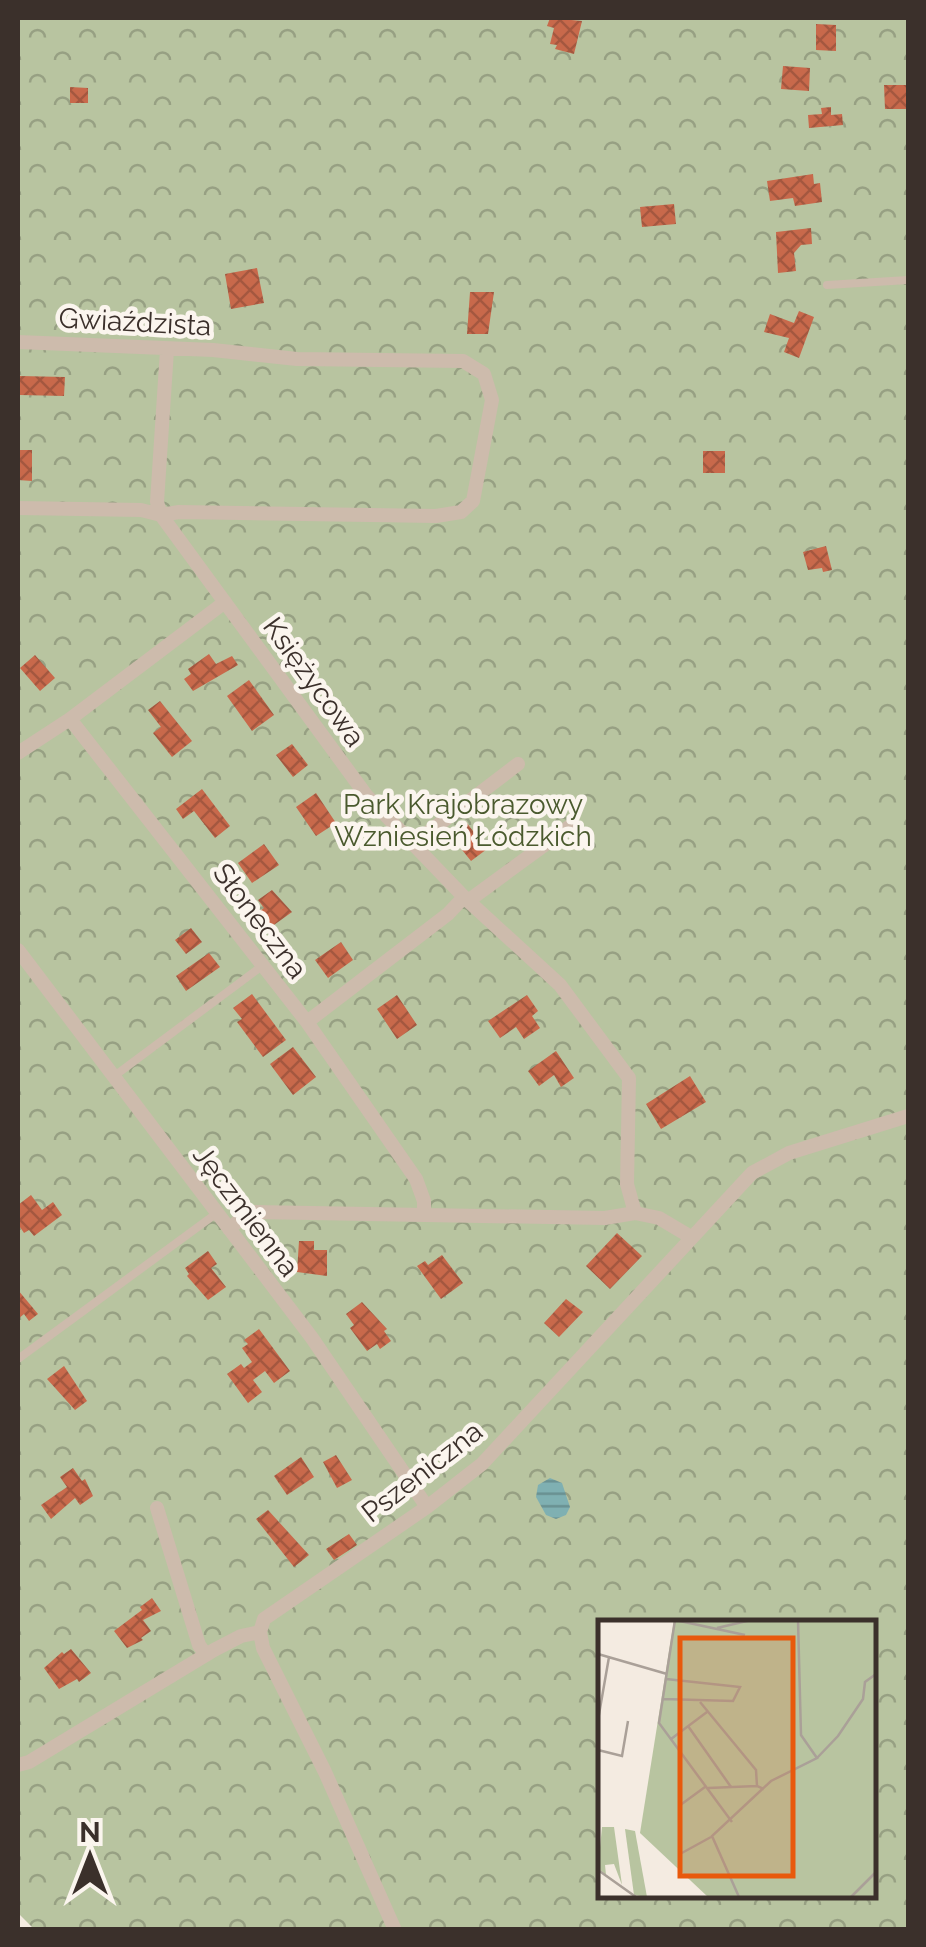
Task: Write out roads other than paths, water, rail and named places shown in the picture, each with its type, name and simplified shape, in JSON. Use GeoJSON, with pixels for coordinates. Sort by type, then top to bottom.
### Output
{"type":"FeatureCollection","features":[{"type":"Feature","properties":{"kind":"street","name":"Gwiaździsta"},"geometry":{"type":"LineString","coordinates":[[18,342],[213,350],[297,359],[433,358],[463,361],[484,374],[492,400],[473,500],[461,512],[436,516],[179,512],[161,515]]}},
{"type":"Feature","properties":{"kind":"street"},"geometry":{"type":"LineString","coordinates":[[161,515],[157,502],[168,350]]}},
{"type":"Feature","properties":{"kind":"street"},"geometry":{"type":"LineString","coordinates":[[18,508],[141,510],[161,515]]}},
{"type":"Feature","properties":{"kind":"street","name":"Księżycowa"},"geometry":{"type":"LineString","coordinates":[[161,515],[366,795],[466,899],[560,985],[629,1078],[627,1184],[635,1213]]}},
{"type":"Feature","properties":{"kind":"street"},"geometry":{"type":"LineString","coordinates":[[18,753],[70,719],[225,602]]}},
{"type":"Feature","properties":{"kind":"street","name":"Słoneczna"},"geometry":{"type":"LineString","coordinates":[[70,719],[307,1022],[416,1179],[424,1201],[424,1216]]}},
{"type":"Feature","properties":{"kind":"street"},"geometry":{"type":"LineString","coordinates":[[413,844],[518,764]]}},
{"type":"Feature","properties":{"kind":"street"},"geometry":{"type":"LineString","coordinates":[[307,1022],[466,899],[569,827]]}},
{"type":"Feature","properties":{"kind":"street","name":"Jęczmienna"},"geometry":{"type":"LineString","coordinates":[[18,950],[312,1338],[428,1506]]}},
{"type":"Feature","properties":{"kind":"street","name":"Pszeniczna"},"geometry":{"type":"LineString","coordinates":[[260,1632],[264,1619],[276,1609],[428,1506],[482,1464],[752,1172],[789,1154],[908,1116]]}},
{"type":"Feature","properties":{"kind":"street"},"geometry":{"type":"LineString","coordinates":[[229,1229],[249,1212],[605,1218],[635,1213],[659,1218],[691,1238]]}},
{"type":"Feature","properties":{"kind":"street"},"geometry":{"type":"LineString","coordinates":[[157,1508],[199,1645],[206,1655]]}},
{"type":"Feature","properties":{"kind":"street"},"geometry":{"type":"LineString","coordinates":[[18,1765],[206,1655],[242,1636],[260,1632],[263,1648],[325,1772],[395,1930]]}},
{"type":"Feature","properties":{"kind":"lane"},"geometry":{"type":"LineString","coordinates":[[827,285],[908,280]]}},
{"type":"Feature","properties":{"kind":"lane"},"geometry":{"type":"LineString","coordinates":[[113,1077],[262,966]]}},
{"type":"Feature","properties":{"kind":"lane"},"geometry":{"type":"LineString","coordinates":[[18,1359],[217,1213]]}},
{"type":"Feature","properties":{"kind":"water"},"geometry":{"type":"Polygon","coordinates":[[[550,1478],[562,1483],[570,1507],[566,1515],[556,1519],[546,1515],[536,1497],[538,1485],[550,1478]]]}},
{"type":"Feature","properties":{"kind":"park label","name":"Park Krajobrazowy Wzniesień Łódzkich"},"geometry":{"type":"Point","coordinates":[463,820]}}]}
